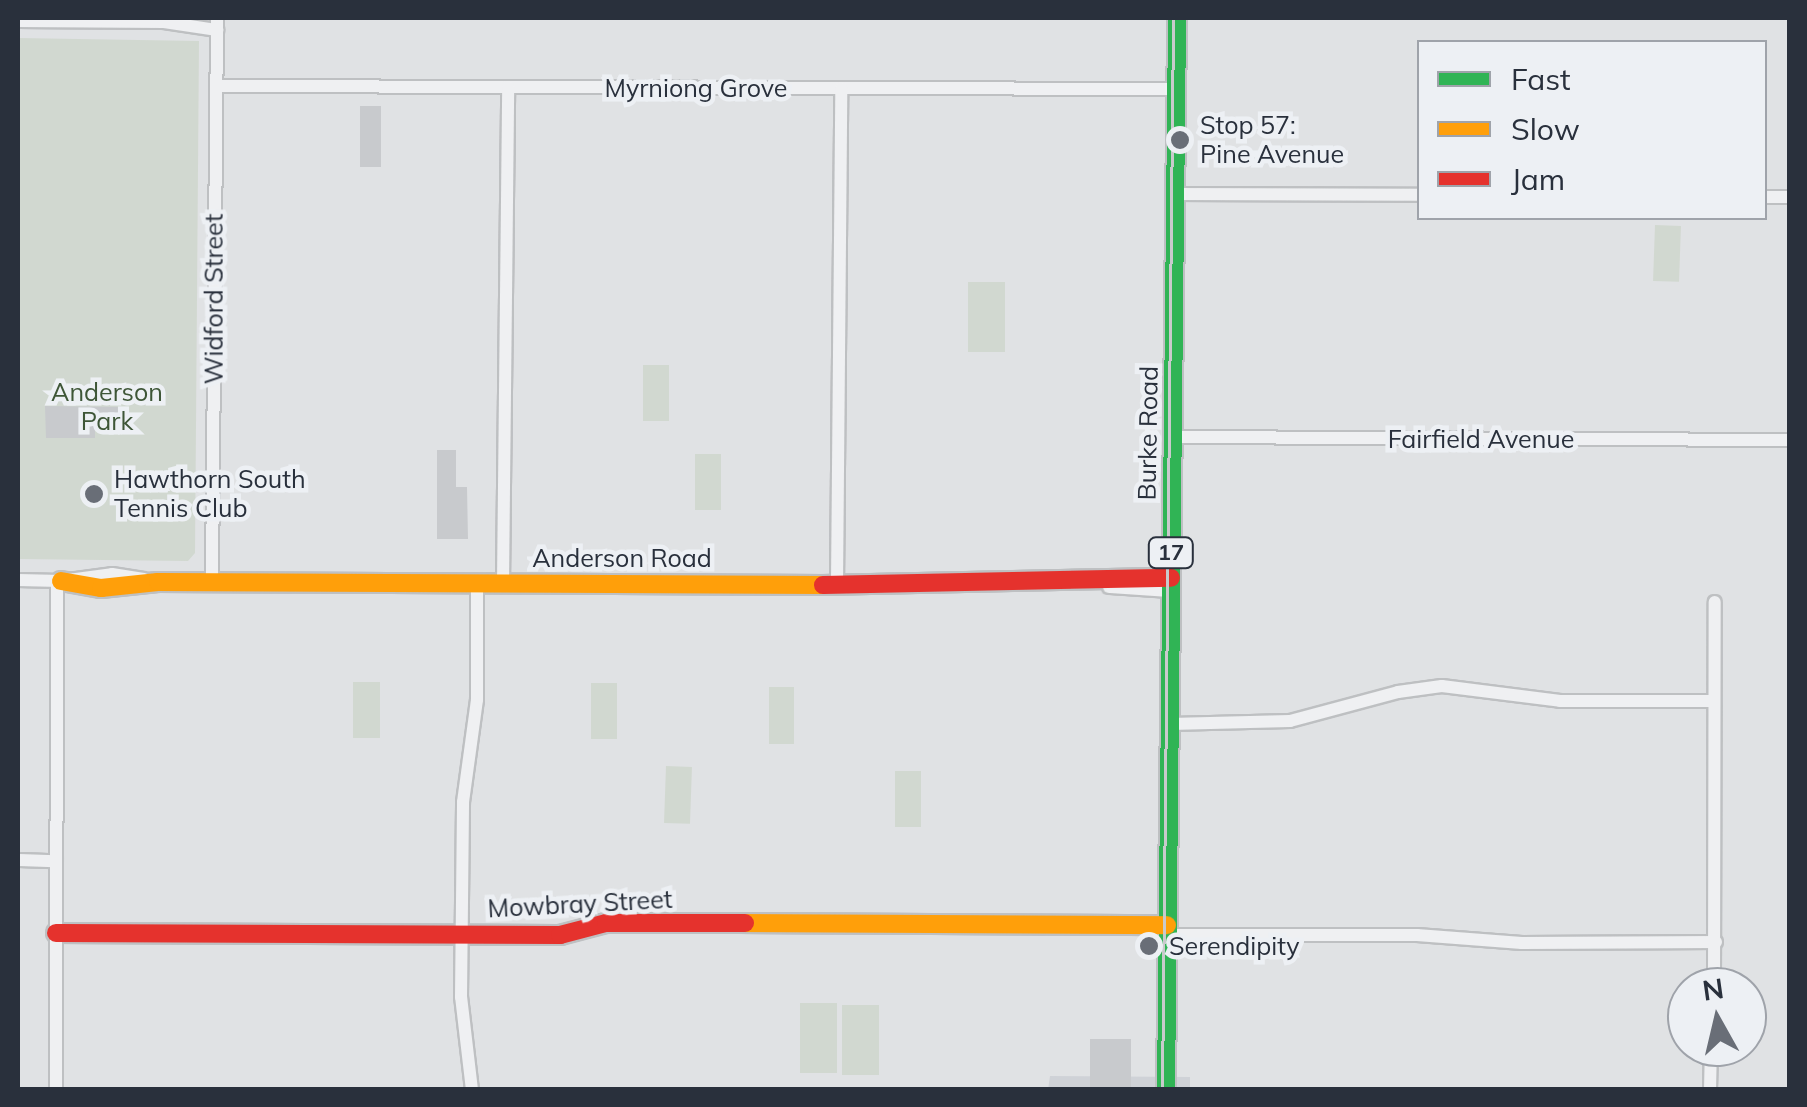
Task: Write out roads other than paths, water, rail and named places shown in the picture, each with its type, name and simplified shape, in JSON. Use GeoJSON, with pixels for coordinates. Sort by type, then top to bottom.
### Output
{"type":"FeatureCollection","features":[{"type":"Feature","properties":{"kind":"street"},"geometry":{"type":"LineString","coordinates":[[164,22],[197,18]]}},
{"type":"Feature","properties":{"kind":"street","name":"Burke Road"},"geometry":{"type":"LineString","coordinates":[[1166,1090],[1177,18]]}},
{"type":"Feature","properties":{"kind":"street"},"geometry":{"type":"LineString","coordinates":[[18,21],[217,24]]}},
{"type":"Feature","properties":{"kind":"street","name":"Widford Street"},"geometry":{"type":"LineString","coordinates":[[212,582],[217,24]]}},
{"type":"Feature","properties":{"kind":"street","name":"Myrniong Grove"},"geometry":{"type":"LineString","coordinates":[[216,86],[1177,89]]}},
{"type":"Feature","properties":{"kind":"street"},"geometry":{"type":"LineString","coordinates":[[503,582],[508,87]]}},
{"type":"Feature","properties":{"kind":"street"},"geometry":{"type":"LineString","coordinates":[[838,584],[841,88]]}},
{"type":"Feature","properties":{"kind":"street"},"geometry":{"type":"LineString","coordinates":[[1176,194],[1417,195]]}},
{"type":"Feature","properties":{"kind":"street","name":"Fairfield Avenue"},"geometry":{"type":"LineString","coordinates":[[1173,437],[1790,440]]}},
{"type":"Feature","properties":{"kind":"street","name":"Anderson Road"},"geometry":{"type":"LineString","coordinates":[[18,580],[101,588],[158,582],[1171,584]]}},
{"type":"Feature","properties":{"kind":"street"},"geometry":{"type":"LineString","coordinates":[[56,1090],[59,582]]}},
{"type":"Feature","properties":{"kind":"street"},"geometry":{"type":"LineString","coordinates":[[472,1090],[462,1011],[463,784],[477,700],[477,583]]}},
{"type":"Feature","properties":{"kind":"street"},"geometry":{"type":"LineString","coordinates":[[1715,602],[1715,967]]}},
{"type":"Feature","properties":{"kind":"street"},"geometry":{"type":"LineString","coordinates":[[1170,724],[1290,720],[1398,692],[1442,686],[1560,701],[1714,700]]}},
{"type":"Feature","properties":{"kind":"street"},"geometry":{"type":"LineString","coordinates":[[18,860],[56,861]]}},
{"type":"Feature","properties":{"kind":"street","name":"Mowbray Street"},"geometry":{"type":"LineString","coordinates":[[56,933],[560,935],[606,923],[1167,930]]}},
{"type":"Feature","properties":{"kind":"street"},"geometry":{"type":"LineString","coordinates":[[1167,930],[1417,935],[1522,943],[1716,942]]}},
{"type":"Feature","properties":{"kind":"tram line"},"geometry":{"type":"LineString","coordinates":[[1162,1090],[1173,18]]}},
{"type":"Feature","properties":{"kind":"place","name":"Stop 57: Pine Avenue"},"geometry":{"type":"Point","coordinates":[1180,140]}},
{"type":"Feature","properties":{"kind":"place","name":"Hawthorn South Tennis Club"},"geometry":{"type":"Point","coordinates":[94,494]}},
{"type":"Feature","properties":{"kind":"place","name":"Serendipity"},"geometry":{"type":"Point","coordinates":[1149,946]}},
{"type":"Feature","properties":{"kind":"park label","name":"Anderson Park"},"geometry":{"type":"Point","coordinates":[107,408]}}]}
